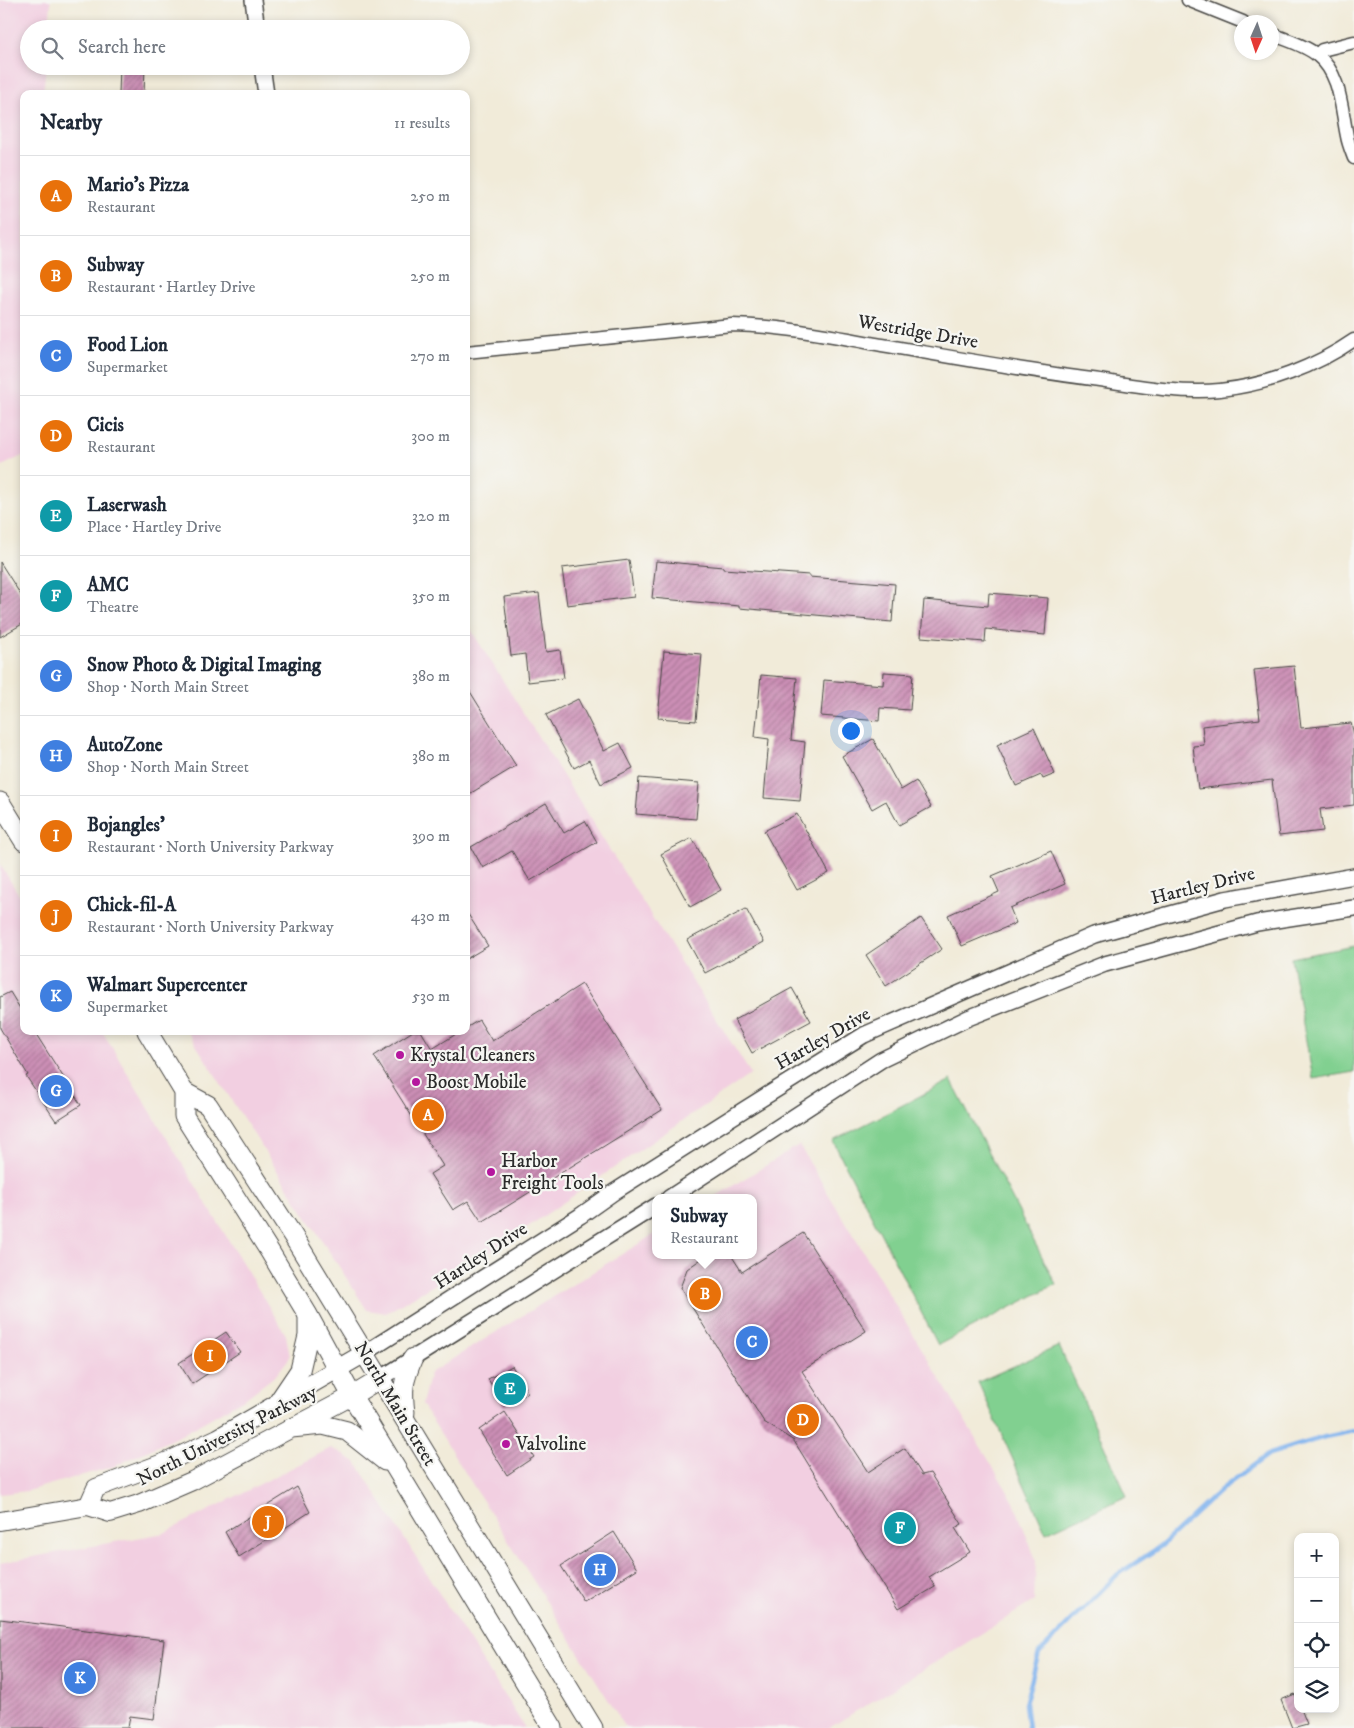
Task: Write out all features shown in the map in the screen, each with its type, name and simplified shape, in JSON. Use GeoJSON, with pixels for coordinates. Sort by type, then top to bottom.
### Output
{"type":"FeatureCollection","features":[{"type":"Feature","properties":{"kind":"main road"},"geometry":{"type":"LineString","coordinates":[[0,802],[20,834]]}},
{"type":"Feature","properties":{"kind":"main road","name":"North Main Street"},"geometry":{"type":"LineString","coordinates":[[149,1035],[184,1092],[208,1105],[238,1150],[406,1419],[593,1728]]}},
{"type":"Feature","properties":{"kind":"main road","name":"North Main Street"},"geometry":{"type":"LineString","coordinates":[[184,1092],[184,1116],[308,1315],[352,1396],[397,1472],[554,1728]]}},
{"type":"Feature","properties":{"kind":"main road"},"geometry":{"type":"LineString","coordinates":[[206,1150],[221,1154],[238,1150]]}},
{"type":"Feature","properties":{"kind":"main road"},"geometry":{"type":"LineString","coordinates":[[279,1402],[300,1370],[308,1336],[308,1315]]}},
{"type":"Feature","properties":{"kind":"main road","name":"North University Parkway"},"geometry":{"type":"LineString","coordinates":[[88,1506],[96,1488],[171,1460],[218,1438],[365,1353]]}},
{"type":"Feature","properties":{"kind":"main road"},"geometry":{"type":"LineString","coordinates":[[406,1419],[402,1389],[413,1358]]}},
{"type":"Feature","properties":{"kind":"main road","name":"North University Parkway"},"geometry":{"type":"LineString","coordinates":[[0,1521],[88,1506],[110,1514],[139,1504],[192,1481],[352,1396],[380,1378]]}},
{"type":"Feature","properties":{"kind":"main road"},"geometry":{"type":"LineString","coordinates":[[291,1428],[323,1425],[347,1431],[364,1443],[397,1472]]}},
{"type":"Feature","properties":{"kind":"street"},"geometry":{"type":"LineString","coordinates":[[253,0],[256,20]]}},
{"type":"Feature","properties":{"kind":"street"},"geometry":{"type":"LineString","coordinates":[[1188,0],[1234,18]]}},
{"type":"Feature","properties":{"kind":"street"},"geometry":{"type":"LineString","coordinates":[[1279,37],[1317,55],[1330,68],[1336,82],[1347,138],[1354,158]]}},
{"type":"Feature","properties":{"kind":"street"},"geometry":{"type":"LineString","coordinates":[[1317,55],[1322,50],[1354,42]]}},
{"type":"Feature","properties":{"kind":"street"},"geometry":{"type":"LineString","coordinates":[[263,75],[265,90]]}},
{"type":"Feature","properties":{"kind":"street","name":"Westridge Drive"},"geometry":{"type":"LineString","coordinates":[[470,352],[732,325],[762,326],[825,334],[1048,373],[1136,386],[1219,390],[1265,382],[1308,365],[1354,340]]}},
{"type":"Feature","properties":{"kind":"street","name":"Hartley Drive"},"geometry":{"type":"LineString","coordinates":[[365,1353],[614,1192],[864,1035],[1094,935],[1225,899],[1354,876]]}},
{"type":"Feature","properties":{"kind":"street"},"geometry":{"type":"LineString","coordinates":[[675,1194],[881,1060],[968,1018],[1105,964],[1257,923],[1354,908]]}},
{"type":"Feature","properties":{"kind":"street"},"geometry":{"type":"LineString","coordinates":[[380,1378],[652,1209]]}},
{"type":"Feature","properties":{"kind":"shaded area"},"geometry":{"type":"Polygon","coordinates":[[[0,0],[50,0],[50,20],[20,20],[20,75],[45,75],[43,90],[20,90],[20,457],[0,467],[0,0]]]}},
{"type":"Feature","properties":{"kind":"shaded area"},"geometry":{"type":"Polygon","coordinates":[[[470,628],[751,1074],[497,1248],[386,1313],[367,1310],[190,1035],[470,1035],[470,628]]]}},
{"type":"Feature","properties":{"kind":"shaded area"},"geometry":{"type":"Polygon","coordinates":[[[0,864],[20,896],[20,1035],[104,1035],[286,1335],[290,1357],[276,1375],[246,1398],[181,1435],[115,1466],[27,1491],[0,1494],[0,864]]]}},
{"type":"Feature","properties":{"kind":"shaded area"},"geometry":{"type":"Polygon","coordinates":[[[799,1145],[1014,1502],[1036,1561],[1034,1601],[829,1728],[626,1728],[422,1404],[430,1373],[652,1235],[652,1259],[757,1259],[757,1194],[719,1194],[799,1145]]]}},
{"type":"Feature","properties":{"kind":"shaded area"},"geometry":{"type":"Polygon","coordinates":[[[331,1448],[355,1461],[525,1728],[0,1728],[0,1563],[164,1533],[331,1448]]]}},
{"type":"Feature","properties":{"kind":"green space"},"geometry":{"type":"Polygon","coordinates":[[[1354,946],[1354,1072],[1313,1079],[1291,958],[1354,946]]]}},
{"type":"Feature","properties":{"kind":"green space"},"geometry":{"type":"Polygon","coordinates":[[[951,1080],[1056,1284],[938,1345],[833,1141],[951,1080]]]}},
{"type":"Feature","properties":{"kind":"green space"},"geometry":{"type":"Polygon","coordinates":[[[1059,1346],[1127,1496],[1046,1533],[978,1382],[1059,1346]]]}},
{"type":"Feature","properties":{"kind":"building"},"geometry":{"type":"Polygon","coordinates":[[[120,75],[145,75],[144,90],[119,90],[120,75]]]}},
{"type":"Feature","properties":{"kind":"building"},"geometry":{"type":"Polygon","coordinates":[[[629,560],[634,597],[567,605],[562,568],[629,560]]]}},
{"type":"Feature","properties":{"kind":"building"},"geometry":{"type":"Polygon","coordinates":[[[656,561],[723,567],[723,569],[895,584],[892,622],[652,598],[656,561]]]}},
{"type":"Feature","properties":{"kind":"building"},"geometry":{"type":"Polygon","coordinates":[[[0,562],[20,594],[20,625],[0,637],[0,562]]]}},
{"type":"Feature","properties":{"kind":"building"},"geometry":{"type":"Polygon","coordinates":[[[539,593],[546,652],[560,650],[564,678],[528,682],[525,654],[511,656],[504,597],[539,593]]]}},
{"type":"Feature","properties":{"kind":"building"},"geometry":{"type":"Polygon","coordinates":[[[989,593],[1048,598],[1045,635],[986,629],[985,642],[921,637],[924,600],[988,606],[989,593]]]}},
{"type":"Feature","properties":{"kind":"building"},"geometry":{"type":"Polygon","coordinates":[[[664,651],[702,654],[696,721],[658,718],[664,651]]]}},
{"type":"Feature","properties":{"kind":"building"},"geometry":{"type":"Polygon","coordinates":[[[1294,666],[1301,728],[1351,723],[1354,734],[1354,805],[1320,809],[1323,831],[1279,836],[1272,780],[1198,789],[1193,746],[1204,745],[1202,726],[1260,719],[1254,670],[1294,666]]]}},
{"type":"Feature","properties":{"kind":"building"},"geometry":{"type":"Polygon","coordinates":[[[884,672],[913,674],[910,710],[880,708],[879,721],[821,716],[824,680],[883,685],[884,672]]]}},
{"type":"Feature","properties":{"kind":"building"},"geometry":{"type":"Polygon","coordinates":[[[761,675],[797,678],[791,740],[805,742],[800,801],[764,798],[769,739],[755,737],[761,675]]]}},
{"type":"Feature","properties":{"kind":"building"},"geometry":{"type":"Polygon","coordinates":[[[470,691],[516,766],[470,794],[470,691]]]}},
{"type":"Feature","properties":{"kind":"building"},"geometry":{"type":"Polygon","coordinates":[[[578,699],[604,751],[620,743],[633,768],[601,784],[589,760],[574,768],[546,715],[578,699]]]}},
{"type":"Feature","properties":{"kind":"building"},"geometry":{"type":"Polygon","coordinates":[[[1034,728],[1055,774],[1043,779],[1041,775],[1016,786],[997,745],[1034,728]]]}},
{"type":"Feature","properties":{"kind":"building"},"geometry":{"type":"Polygon","coordinates":[[[873,739],[901,790],[916,781],[931,807],[899,825],[886,801],[872,809],[842,756],[873,739]]]}},
{"type":"Feature","properties":{"kind":"building"},"geometry":{"type":"Polygon","coordinates":[[[639,778],[699,783],[696,819],[636,814],[639,778]]]}},
{"type":"Feature","properties":{"kind":"building"},"geometry":{"type":"Polygon","coordinates":[[[546,803],[564,833],[585,821],[597,842],[530,881],[512,851],[483,868],[471,847],[546,803]]]}},
{"type":"Feature","properties":{"kind":"building"},"geometry":{"type":"Polygon","coordinates":[[[797,814],[829,873],[797,890],[764,831],[797,814]]]}},
{"type":"Feature","properties":{"kind":"building"},"geometry":{"type":"Polygon","coordinates":[[[692,838],[721,890],[690,907],[661,854],[692,838]]]}},
{"type":"Feature","properties":{"kind":"building"},"geometry":{"type":"Polygon","coordinates":[[[1051,851],[1065,884],[1010,908],[1016,923],[962,946],[948,915],[999,892],[992,876],[1051,851]]]}},
{"type":"Feature","properties":{"kind":"building"},"geometry":{"type":"Polygon","coordinates":[[[746,909],[764,942],[705,973],[687,940],[746,909]]]}},
{"type":"Feature","properties":{"kind":"building"},"geometry":{"type":"Polygon","coordinates":[[[470,917],[488,946],[470,957],[470,917]]]}},
{"type":"Feature","properties":{"kind":"building"},"geometry":{"type":"Polygon","coordinates":[[[921,918],[942,949],[886,986],[866,955],[921,918]]]}},
{"type":"Feature","properties":{"kind":"building"},"geometry":{"type":"Polygon","coordinates":[[[582,984],[662,1110],[482,1222],[468,1201],[453,1210],[430,1174],[443,1166],[374,1056],[407,1035],[423,1035],[432,1049],[455,1035],[470,1035],[470,1026],[479,1020],[492,1041],[582,984]]]}},
{"type":"Feature","properties":{"kind":"building"},"geometry":{"type":"Polygon","coordinates":[[[792,988],[811,1021],[752,1053],[734,1020],[792,988]]]}},
{"type":"Feature","properties":{"kind":"building"},"geometry":{"type":"Polygon","coordinates":[[[10,992],[20,1008],[20,1035],[37,1035],[81,1105],[56,1121],[26,1076],[28,1075],[0,1028],[0,997],[10,992]]]}},
{"type":"Feature","properties":{"kind":"building"},"geometry":{"type":"Polygon","coordinates":[[[803,1233],[866,1331],[802,1371],[868,1472],[905,1448],[922,1475],[930,1473],[962,1524],[955,1528],[970,1552],[929,1577],[935,1587],[898,1609],[794,1441],[764,1422],[680,1288],[687,1269],[701,1259],[734,1259],[742,1272],[803,1233]]]}},
{"type":"Feature","properties":{"kind":"building"},"geometry":{"type":"Polygon","coordinates":[[[226,1332],[240,1352],[192,1384],[179,1363],[226,1332]]]}},
{"type":"Feature","properties":{"kind":"building"},"geometry":{"type":"Polygon","coordinates":[[[512,1366],[528,1393],[504,1406],[488,1379],[512,1366]]]}},
{"type":"Feature","properties":{"kind":"building","name":"Valvoline"},"geometry":{"type":"Polygon","coordinates":[[[505,1412],[534,1457],[507,1475],[479,1430],[505,1412]]]}},
{"type":"Feature","properties":{"kind":"building"},"geometry":{"type":"Polygon","coordinates":[[[297,1487],[310,1512],[239,1557],[225,1532],[297,1487]]]}},
{"type":"Feature","properties":{"kind":"building"},"geometry":{"type":"Polygon","coordinates":[[[614,1532],[637,1569],[584,1602],[561,1566],[614,1532]]]}},
{"type":"Feature","properties":{"kind":"building"},"geometry":{"type":"Polygon","coordinates":[[[0,1619],[164,1640],[154,1719],[130,1716],[128,1728],[0,1728],[0,1619]]]}},
{"type":"Feature","properties":{"kind":"building"},"geometry":{"type":"Polygon","coordinates":[[[1294,1694],[1294,1713],[1303,1713],[1307,1724],[1292,1728],[1281,1700],[1294,1694]]]}},
{"type":"Feature","properties":{"kind":"waterway"},"geometry":{"type":"LineString","coordinates":[[1028,1728],[1025,1704],[1039,1653],[1117,1575],[1161,1546],[1223,1488],[1269,1454],[1325,1437],[1354,1431]]}},
{"type":"Feature","properties":{"kind":"place","name":"Krystal Cleaners"},"geometry":{"type":"Point","coordinates":[400,1055]}},
{"type":"Feature","properties":{"kind":"place","name":"Boost Mobile"},"geometry":{"type":"Point","coordinates":[416,1082]}},
{"type":"Feature","properties":{"kind":"place","name":"Snow Photo & Digital Imaging"},"geometry":{"type":"Point","coordinates":[56,1091]}},
{"type":"Feature","properties":{"kind":"place","name":"Mario's Pizza"},"geometry":{"type":"Point","coordinates":[428,1115]}},
{"type":"Feature","properties":{"kind":"place","name":"Harbor Freight Tools"},"geometry":{"type":"Point","coordinates":[491,1172]}},
{"type":"Feature","properties":{"kind":"place","name":"Subway"},"geometry":{"type":"Point","coordinates":[705,1294]}},
{"type":"Feature","properties":{"kind":"place","name":"Food Lion"},"geometry":{"type":"Point","coordinates":[752,1342]}},
{"type":"Feature","properties":{"kind":"place","name":"Bojangles'"},"geometry":{"type":"Point","coordinates":[210,1356]}},
{"type":"Feature","properties":{"kind":"place","name":"Laserwash"},"geometry":{"type":"Point","coordinates":[510,1389]}},
{"type":"Feature","properties":{"kind":"place","name":"Cicis"},"geometry":{"type":"Point","coordinates":[803,1420]}},
{"type":"Feature","properties":{"kind":"place","name":"Valvoline"},"geometry":{"type":"Point","coordinates":[506,1444]}},
{"type":"Feature","properties":{"kind":"place","name":"Chick-fil-A"},"geometry":{"type":"Point","coordinates":[268,1522]}},
{"type":"Feature","properties":{"kind":"place","name":"AMC"},"geometry":{"type":"Point","coordinates":[900,1528]}},
{"type":"Feature","properties":{"kind":"place","name":"AutoZone"},"geometry":{"type":"Point","coordinates":[600,1570]}},
{"type":"Feature","properties":{"kind":"place","name":"Walmart Supercenter"},"geometry":{"type":"Point","coordinates":[80,1678]}}]}
